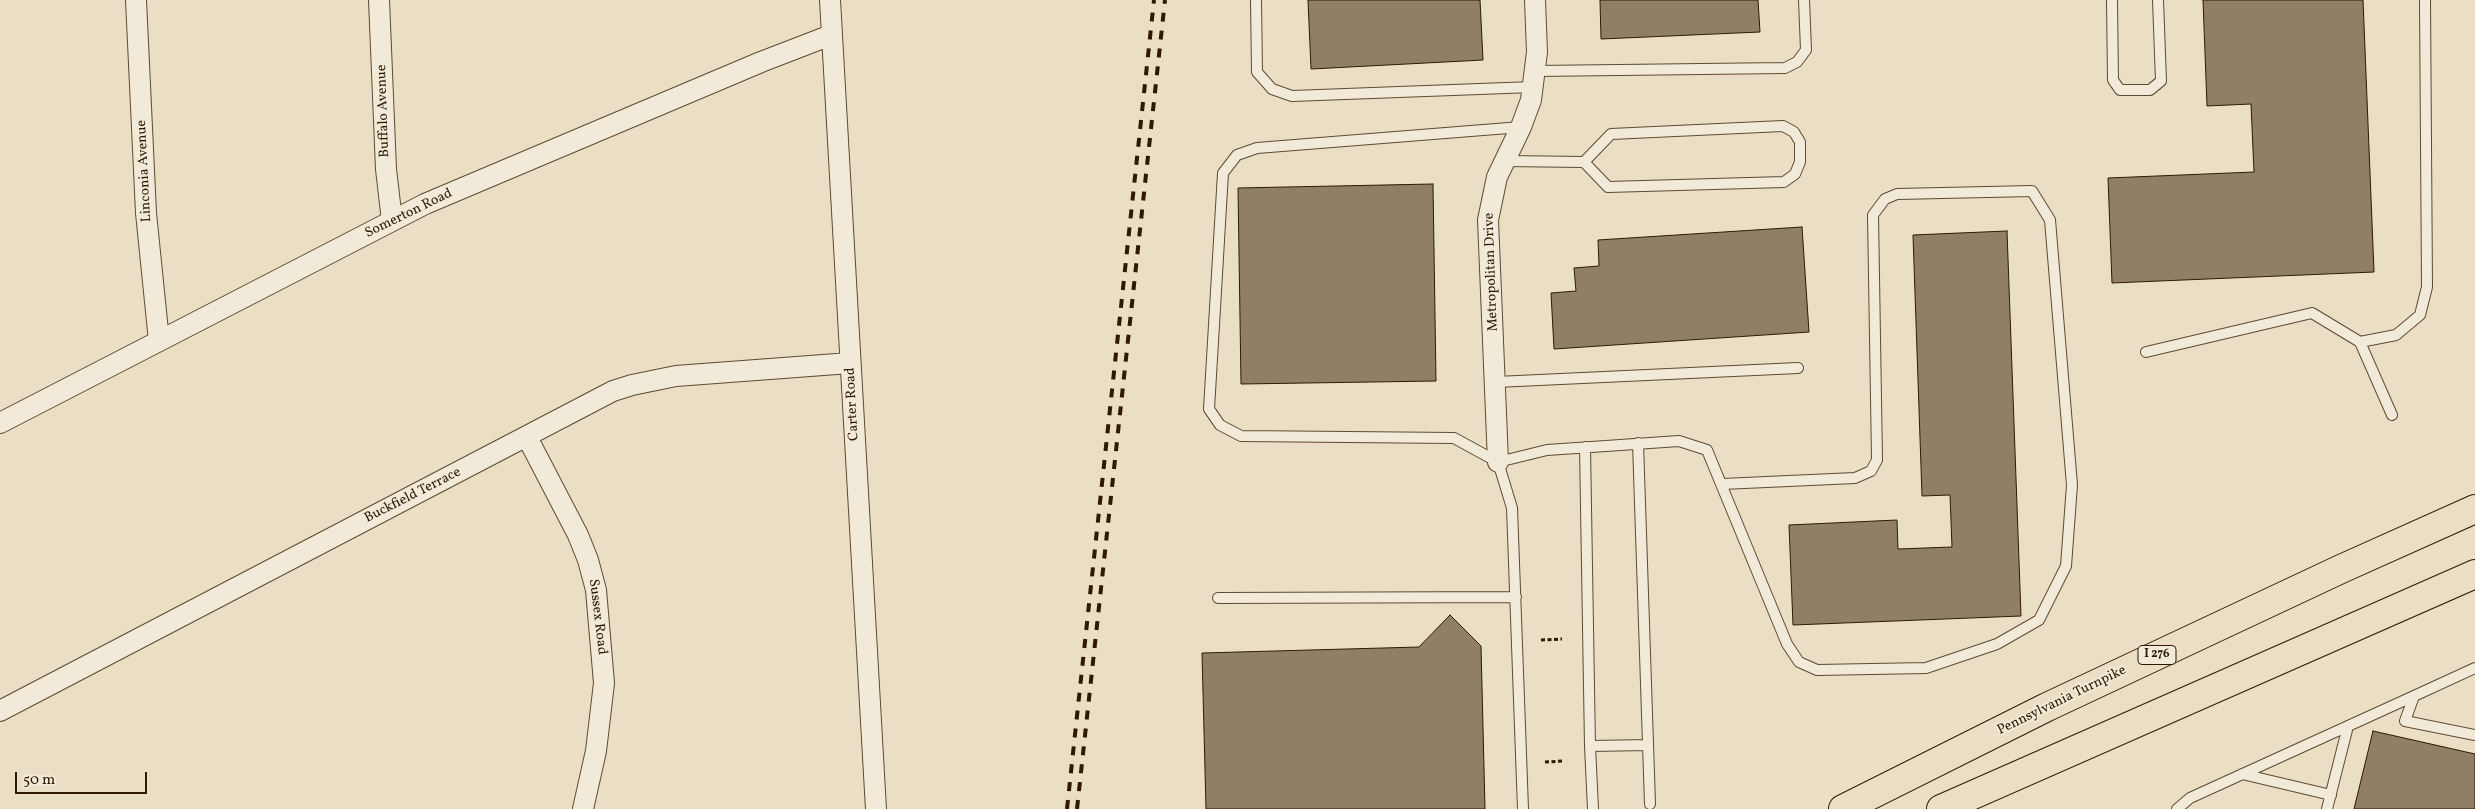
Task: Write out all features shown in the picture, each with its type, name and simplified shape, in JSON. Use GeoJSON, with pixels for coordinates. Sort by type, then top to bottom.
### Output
{"type":"FeatureCollection","features":[{"type":"Feature","properties":{"kind":"highway","name":"Pennsylvania Turnpike"},"geometry":{"type":"LineString","coordinates":[[1843,809],[2047,707],[2341,569],[2475,509]]}},
{"type":"Feature","properties":{"kind":"highway"},"geometry":{"type":"LineString","coordinates":[[1941,809],[2475,574]]}},
{"type":"Feature","properties":{"kind":"street","name":"Linconia Avenue"},"geometry":{"type":"LineString","coordinates":[[136,0],[146,213],[159,341]]}},
{"type":"Feature","properties":{"kind":"street","name":"Buffalo Avenue"},"geometry":{"type":"LineString","coordinates":[[379,0],[386,169],[392,221]]}},
{"type":"Feature","properties":{"kind":"street","name":"Carter Road"},"geometry":{"type":"LineString","coordinates":[[830,0],[876,809]]}},
{"type":"Feature","properties":{"kind":"street","name":"Metropolitan Drive"},"geometry":{"type":"LineString","coordinates":[[1498,462],[1488,220],[1497,177],[1521,127],[1535,79],[1535,0]]}},
{"type":"Feature","properties":{"kind":"street","name":"Somerton Road"},"geometry":{"type":"LineString","coordinates":[[0,423],[443,196],[831,35]]}},
{"type":"Feature","properties":{"kind":"street","name":"Buckfield Terrace"},"geometry":{"type":"LineString","coordinates":[[0,711],[613,391],[632,385],[686,376],[850,363]]}},
{"type":"Feature","properties":{"kind":"street","name":"Sussex Road"},"geometry":{"type":"LineString","coordinates":[[527,437],[578,534],[588,560],[596,590],[604,684],[601,722],[583,809]]}},
{"type":"Feature","properties":{"kind":"lane"},"geometry":{"type":"LineString","coordinates":[[1256,0],[1257,72],[1272,88],[1292,96],[1535,79],[1785,68],[1797,62],[1806,50],[1804,0]]}},
{"type":"Feature","properties":{"kind":"lane"},"geometry":{"type":"LineString","coordinates":[[2112,0],[2113,80],[2120,90],[2150,90],[2161,81],[2158,0]]}},
{"type":"Feature","properties":{"kind":"lane"},"geometry":{"type":"LineString","coordinates":[[2360,342],[2396,335],[2420,315],[2427,287],[2424,0]]}},
{"type":"Feature","properties":{"kind":"lane"},"geometry":{"type":"LineString","coordinates":[[1505,161],[1584,162],[1608,187],[1784,182],[1795,174],[1800,162],[1800,142],[1794,132],[1783,126],[1611,134],[1584,162]]}},
{"type":"Feature","properties":{"kind":"lane"},"geometry":{"type":"LineString","coordinates":[[1521,127],[1257,148],[1237,156],[1222,173],[1210,409],[1220,425],[1241,436],[1454,438],[1498,462],[1547,450],[1638,443],[1679,441],[1707,450],[1787,644],[1799,662],[1817,670],[1926,668],[1997,644],[2039,620],[2066,566],[2072,485],[2050,220],[2032,191],[1897,194],[1885,199],[1873,215],[1878,460],[1871,471],[1855,478],[1722,484]]}},
{"type":"Feature","properties":{"kind":"lane"},"geometry":{"type":"LineString","coordinates":[[2146,352],[2312,313],[2360,342],[2392,415]]}},
{"type":"Feature","properties":{"kind":"lane"},"geometry":{"type":"LineString","coordinates":[[1496,382],[1798,368]]}},
{"type":"Feature","properties":{"kind":"lane"},"geometry":{"type":"LineString","coordinates":[[1638,443],[1650,804]]}},
{"type":"Feature","properties":{"kind":"lane"},"geometry":{"type":"LineString","coordinates":[[1585,447],[1590,746],[1593,809]]}},
{"type":"Feature","properties":{"kind":"lane"},"geometry":{"type":"LineString","coordinates":[[1498,462],[1512,508],[1523,809]]}},
{"type":"Feature","properties":{"kind":"lane"},"geometry":{"type":"LineString","coordinates":[[1218,598],[1516,597]]}},
{"type":"Feature","properties":{"kind":"lane"},"geometry":{"type":"LineString","coordinates":[[2177,809],[2190,798],[2475,668]]}},
{"type":"Feature","properties":{"kind":"lane"},"geometry":{"type":"LineString","coordinates":[[2414,696],[2405,720],[2475,735]]}},
{"type":"Feature","properties":{"kind":"lane"},"geometry":{"type":"LineString","coordinates":[[2327,809],[2348,726]]}},
{"type":"Feature","properties":{"kind":"lane"},"geometry":{"type":"LineString","coordinates":[[1590,746],[1648,745]]}},
{"type":"Feature","properties":{"kind":"lane"},"geometry":{"type":"LineString","coordinates":[[2242,774],[2331,795]]}},
{"type":"Feature","properties":{"kind":"path"},"geometry":{"type":"LineString","coordinates":[[1542,640],[1562,639]]}},
{"type":"Feature","properties":{"kind":"path"},"geometry":{"type":"LineString","coordinates":[[1545,762],[1564,761]]}},
{"type":"Feature","properties":{"kind":"building"},"geometry":{"type":"Polygon","coordinates":[[[1308,0],[1480,0],[1483,60],[1311,69],[1308,0]]]}},
{"type":"Feature","properties":{"kind":"building"},"geometry":{"type":"Polygon","coordinates":[[[1600,0],[1758,0],[1760,32],[1601,39],[1600,0]]]}},
{"type":"Feature","properties":{"kind":"building"},"geometry":{"type":"Polygon","coordinates":[[[2203,0],[2363,0],[2374,272],[2112,283],[2108,178],[2254,172],[2251,104],[2207,106],[2203,0]]]}},
{"type":"Feature","properties":{"kind":"building"},"geometry":{"type":"Polygon","coordinates":[[[1433,184],[1436,381],[1241,384],[1238,188],[1433,184]]]}},
{"type":"Feature","properties":{"kind":"building"},"geometry":{"type":"Polygon","coordinates":[[[1802,227],[1809,332],[1554,349],[1551,293],[1576,291],[1574,268],[1599,266],[1598,240],[1802,227]]]}},
{"type":"Feature","properties":{"kind":"building"},"geometry":{"type":"Polygon","coordinates":[[[2007,231],[2021,616],[1793,625],[1789,525],[1897,520],[1898,549],[1952,547],[1950,495],[1922,496],[1913,235],[2007,231]]]}},
{"type":"Feature","properties":{"kind":"building"},"geometry":{"type":"Polygon","coordinates":[[[1450,615],[1481,646],[1485,809],[1206,809],[1202,653],[1419,647],[1450,615]]]}},
{"type":"Feature","properties":{"kind":"building"},"geometry":{"type":"Polygon","coordinates":[[[2373,731],[2475,754],[2475,809],[2354,809],[2373,731]]]}},
{"type":"Feature","properties":{"kind":"railway"},"geometry":{"type":"LineString","coordinates":[[1067,809],[1154,0]]}},
{"type":"Feature","properties":{"kind":"railway"},"geometry":{"type":"LineString","coordinates":[[1077,809],[1165,0]]}}]}
